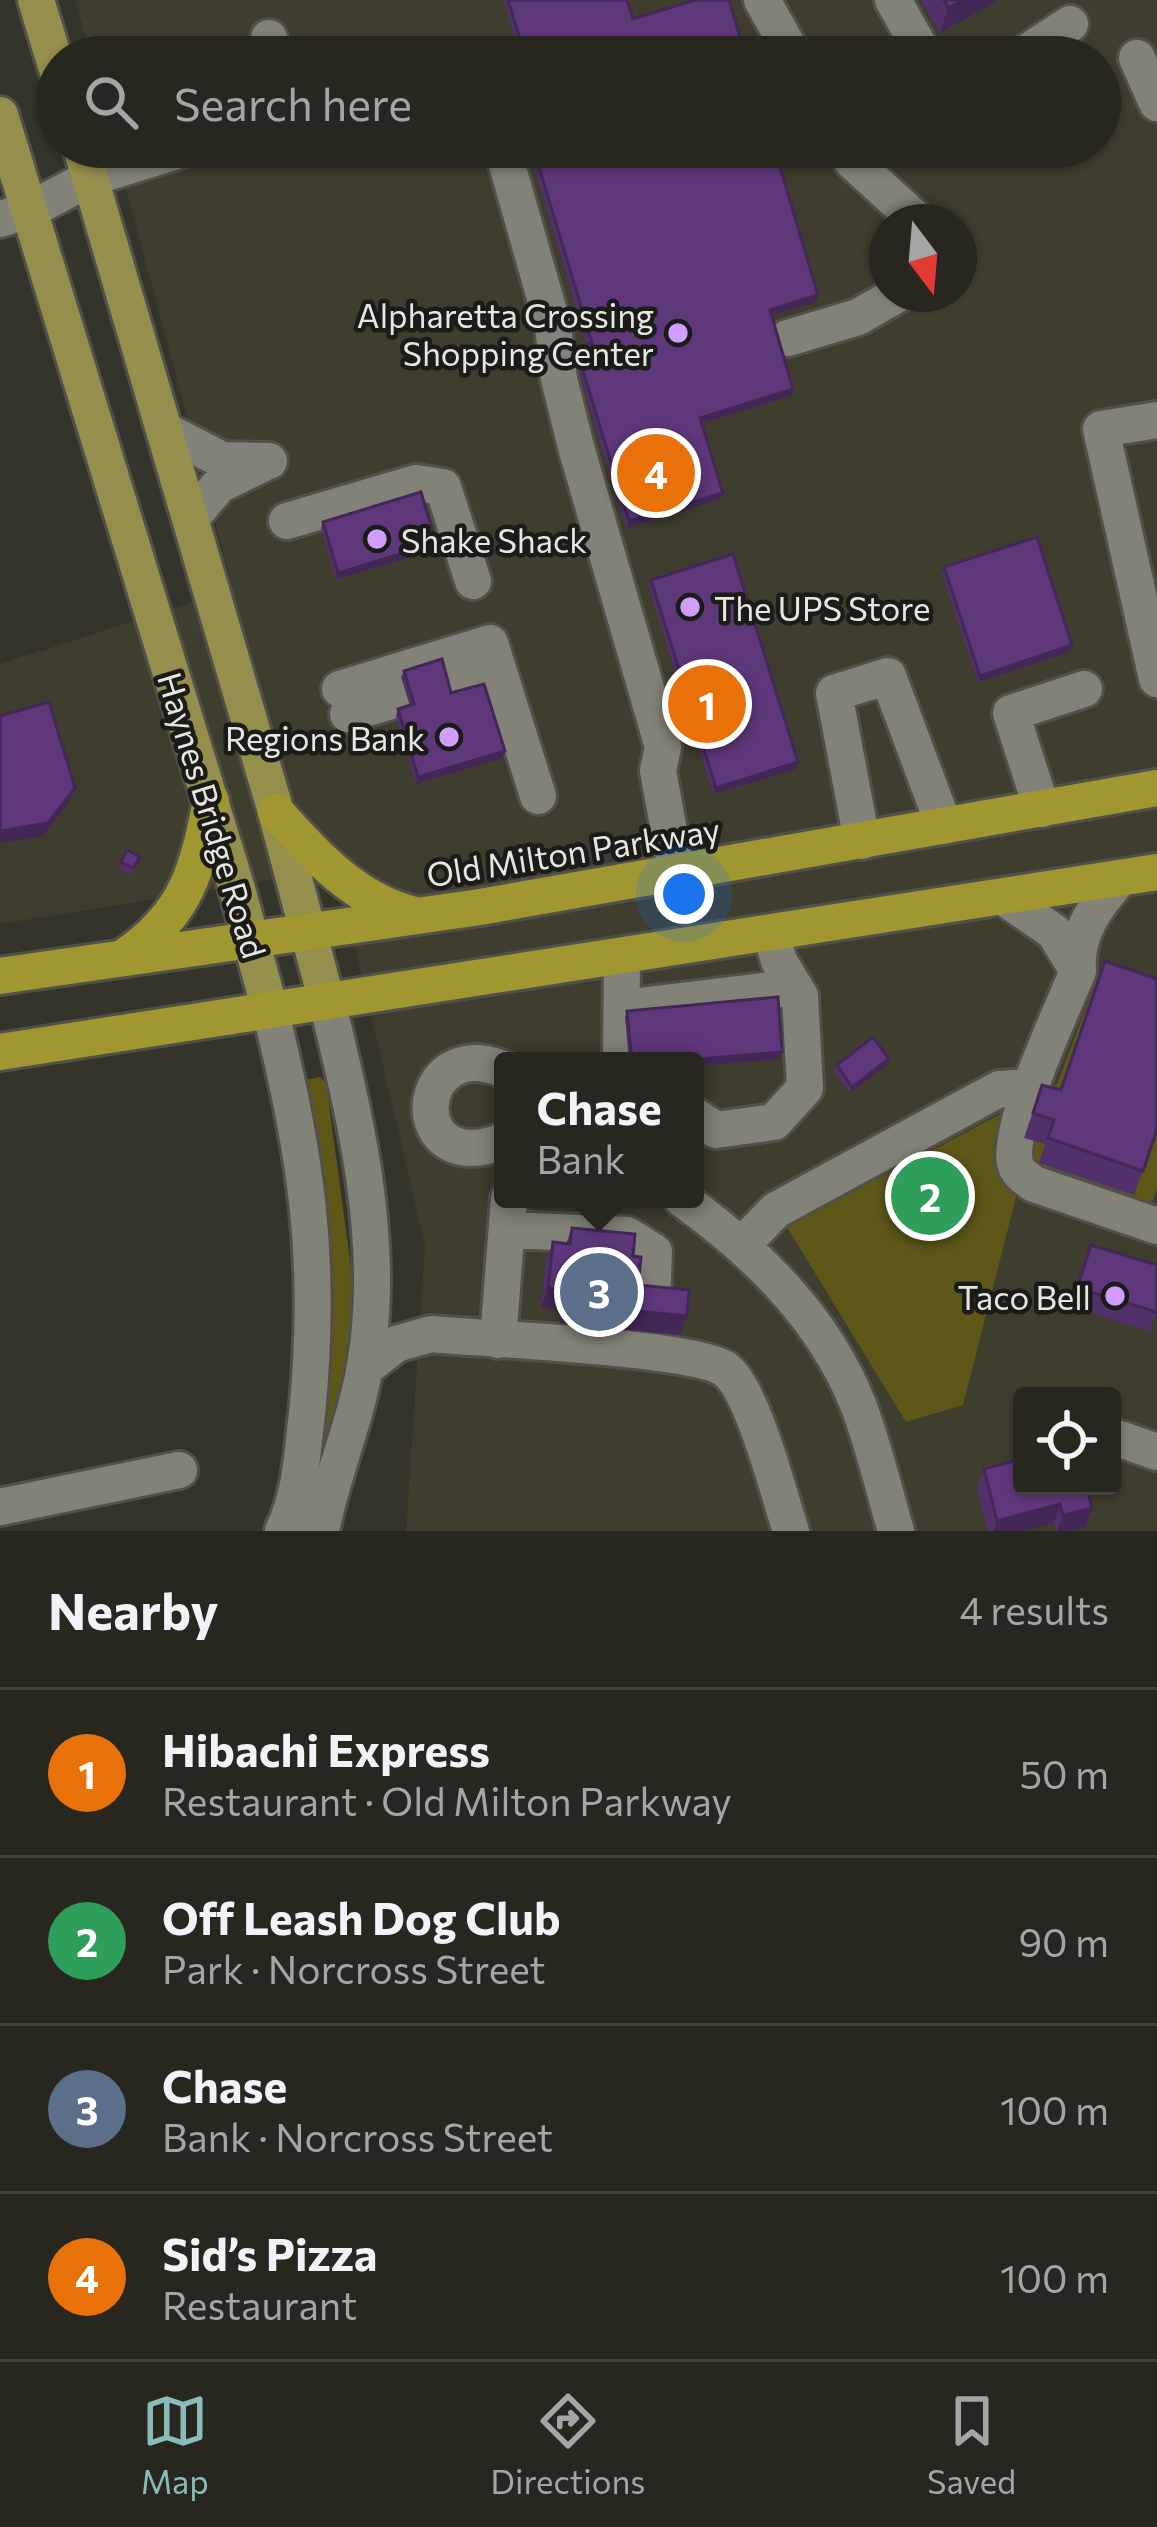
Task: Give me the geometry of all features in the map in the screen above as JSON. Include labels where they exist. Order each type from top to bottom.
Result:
[{"type":"highway","name":"Old Milton Parkway","points":[[0,976],[419,916],[1157,788]]},
{"type":"highway","points":[[124,957],[157,933],[183,900],[211,802]]},
{"type":"highway","points":[[276,812],[339,875],[387,905],[419,916]]},
{"type":"highway","points":[[0,1052],[1157,872]]},
{"type":"main road","points":[[36,0],[47,36]]},
{"type":"main road","name":"Haynes Bridge Road","points":[[0,115],[15,214],[211,802],[270,1010]]},
{"type":"main road","name":"Haynes Bridge Road","points":[[87,168],[327,1002]]},
{"type":"street","points":[[762,0],[782,36]]},
{"type":"street","points":[[893,0],[913,36]]},
{"type":"street","points":[[1053,36],[1070,25]]},
{"type":"street","points":[[1137,58],[1157,103]]},
{"type":"street","points":[[9,176],[56,168]]},
{"type":"street","points":[[15,214],[79,168]]},
{"type":"street","points":[[508,168],[553,326],[559,379],[582,468],[663,747],[658,771],[677,874]]},
{"type":"street","points":[[861,168],[900,204]]},
{"type":"street","points":[[788,338],[869,310]]},
{"type":"street","points":[[1157,420],[1101,429],[1145,576],[1157,679]]},
{"type":"street","points":[[166,431],[223,460],[269,461],[219,485],[191,518]]},
{"type":"street","points":[[287,521],[416,483],[443,487],[473,581]]},
{"type":"street","points":[[407,696],[344,701],[490,643],[538,796]]},
{"type":"street","points":[[445,685],[498,669]]},
{"type":"street","points":[[862,841],[834,693],[888,676],[944,826]]},
{"type":"street","points":[[1042,808],[1011,713],[1084,689]]},
{"type":"street","points":[[1119,879],[1084,927],[1076,956],[1078,971],[1030,1087],[1014,1158],[1021,1174],[1050,1190],[1157,1226]]},
{"type":"street","points":[[1005,898],[1054,932],[1078,971]]},
{"type":"street","points":[[704,1122],[716,1130],[774,1122],[805,1088],[800,996],[779,962],[771,933]]},
{"type":"street","points":[[621,1052],[622,956]]},
{"type":"street","points":[[623,1008],[795,988]]},
{"type":"street","name":"Haynes Bridge Road","points":[[321,1531],[364,1370],[371,1283],[358,1142],[327,1002]]},
{"type":"street","name":"Haynes Bridge Road","points":[[270,1010],[302,1145],[314,1262],[302,1452],[297,1495],[283,1531]]},
{"type":"street","points":[[494,1067],[456,1068],[432,1089],[428,1106],[438,1132],[450,1144],[466,1149],[494,1170]]},
{"type":"street","points":[[742,1245],[776,1210],[999,1089],[1030,1087]]},
{"type":"street","points":[[466,1149],[494,1143]]},
{"type":"street","points":[[694,1208],[742,1245],[791,1294],[827,1344],[859,1406],[896,1531]]},
{"type":"street","points":[[498,1340],[509,1215],[627,1235],[654,1252],[649,1330]]},
{"type":"street","points":[[371,1283],[398,1313],[430,1334]]},
{"type":"street","points":[[364,1370],[396,1344],[430,1334],[498,1340],[649,1330],[678,1356],[724,1369],[746,1397],[791,1531]]},
{"type":"street","points":[[1121,1439],[1157,1452]]},
{"type":"street","points":[[0,1507],[179,1470]]},
{"type":"shaded area","points":[[75,0],[1157,0],[1157,1531],[406,1531],[425,1245],[337,869],[0,924],[0,664],[233,589],[121,168],[1121,168],[1121,36],[85,36]]},
{"type":"shaded area","points":[[1097,979],[1157,997],[1157,1188],[1151,1205],[1025,1162],[963,1405],[906,1422],[787,1227],[1057,1084]]},
{"type":"shaded area","points":[[320,1077],[326,1083],[359,1327],[312,1531],[298,1531],[301,1089],[305,1080]]},
{"type":"building","points":[[508,0],[627,0],[633,19],[695,0],[729,0],[740,36],[519,36]]},
{"type":"building","name":"Alpharetta Crossing Shopping Center","points":[[539,168],[780,168],[818,295],[770,310],[793,389],[700,418],[723,493],[629,521],[576,348],[592,343]]},
{"type":"building","name":"Shake Shack","points":[[421,492],[436,543],[338,573],[323,522]]},
{"type":"building","points":[[1037,537],[1072,645],[980,676],[944,567]]},
{"type":"building","points":[[733,554],[798,762],[716,788],[651,580]]},
{"type":"building","name":"Regions Bank","points":[[442,659],[451,693],[484,684],[505,751],[418,777],[398,709],[414,704],[404,671]]},
{"type":"building","points":[[49,702],[75,788],[48,823],[0,831],[0,716]]},
{"type":"building","points":[[127,850],[140,857],[133,868],[121,862]]},
{"type":"building","points":[[1105,961],[1157,979],[1157,1129],[1143,1171],[1048,1138],[1054,1120],[1033,1113],[1042,1085],[1061,1090]]},
{"type":"building","points":[[778,997],[782,1052],[704,1059],[704,1052],[631,1052],[627,1011]]},
{"type":"building","points":[[873,1037],[889,1059],[852,1087],[837,1065]]},
{"type":"building","points":[[572,1228],[635,1234],[633,1256],[641,1257],[638,1285],[689,1290],[687,1316],[567,1304],[568,1290],[548,1288],[553,1242],[570,1244]]},
{"type":"building","points":[[1091,1245],[1157,1265],[1157,1312],[1077,1288]]},
{"type":"building","points":[[1013,1461],[1013,1495],[1089,1495],[1092,1508],[1063,1515],[1060,1504],[997,1521],[984,1469]]},
{"type":"place","name":"Alpharetta Crossing Shopping Center","points":[[678,333]]},
{"type":"place","name":"Sid’s Pizza","points":[[656,473]]},
{"type":"place","name":"Shake Shack","points":[[377,539]]},
{"type":"place","name":"The UPS Store","points":[[690,607]]},
{"type":"place","name":"Hibachi Express","points":[[707,704]]},
{"type":"place","name":"Regions Bank","points":[[449,737]]},
{"type":"place","name":"Off Leash Dog Club","points":[[930,1196]]},
{"type":"place","name":"Chase","points":[[599,1292]]},
{"type":"place","name":"Taco Bell","points":[[1115,1296]]}]
